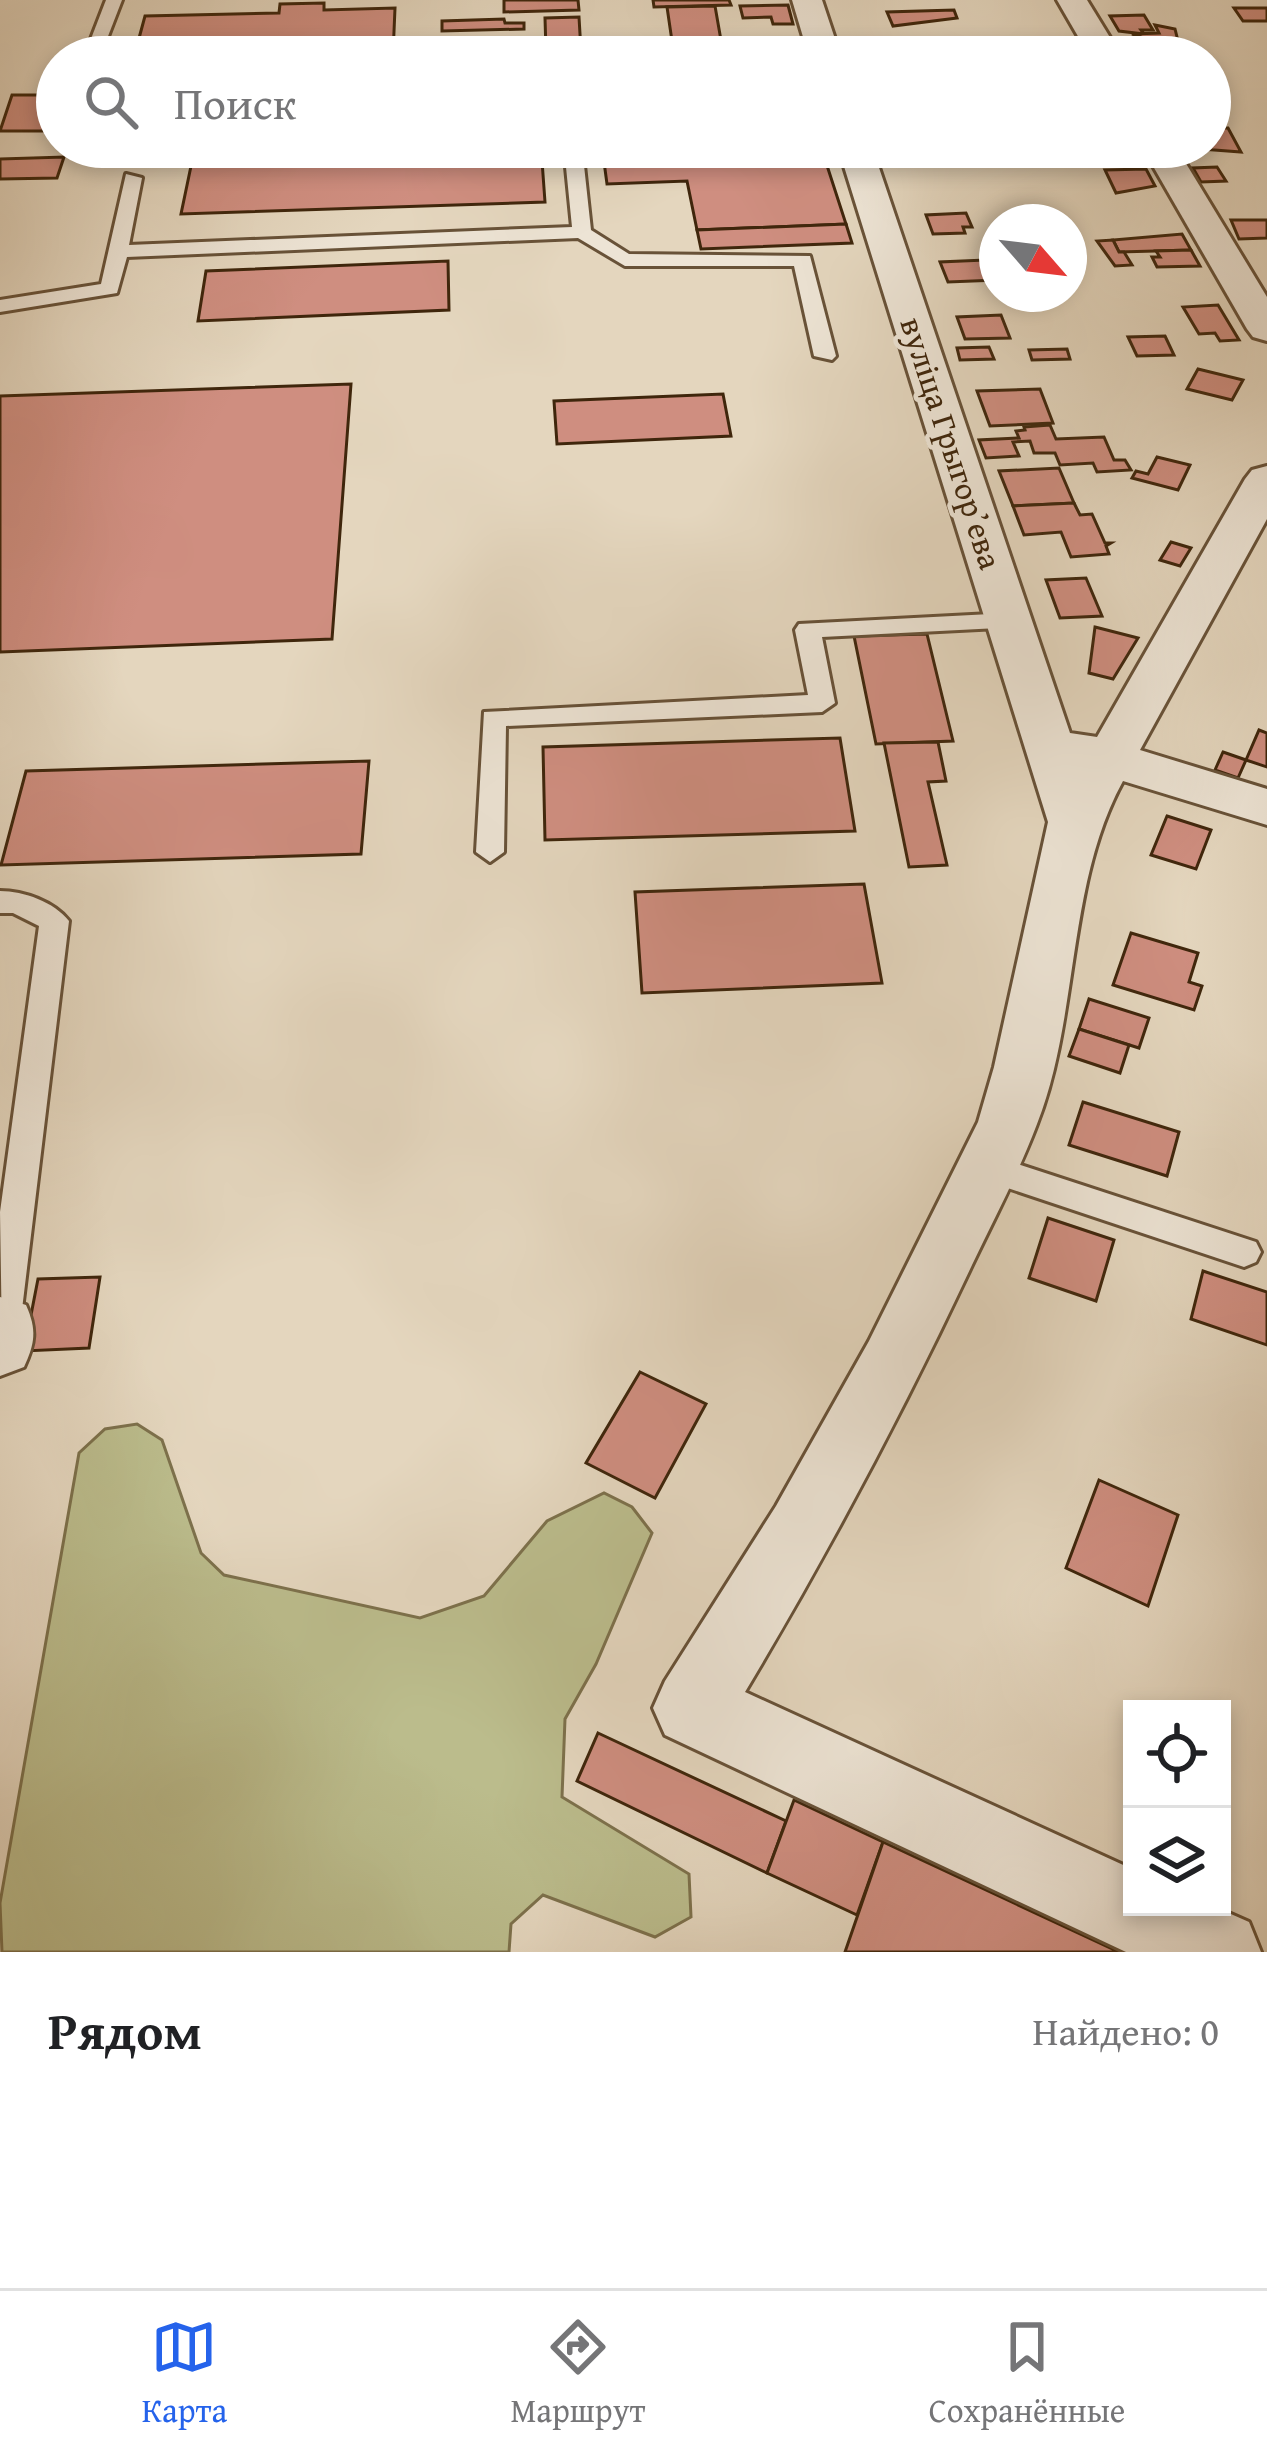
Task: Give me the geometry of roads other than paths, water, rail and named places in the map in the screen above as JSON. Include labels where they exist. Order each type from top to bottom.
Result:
[{"type":"street","points":[[807,0],[818,36]]},
{"type":"street","points":[[1072,0],[1093,36]]},
{"type":"street","name":"вуліца Грыгорʼева","points":[[862,168],[1074,822]]},
{"type":"street","points":[[1171,168],[1267,329]]},
{"type":"street","points":[[1219,1952],[692,1708],[802,1530],[893,1361],[987,1168],[1024,1067],[1074,822],[1267,479]]},
{"type":"street","points":[[1048,739],[1267,807]]},
{"type":"lane","points":[[100,36],[114,0]]},
{"type":"lane","points":[[575,168],[582,232]]},
{"type":"lane","points":[[0,306],[110,289],[134,178]]},
{"type":"lane","points":[[118,251],[582,232],[625,260],[803,260],[825,356]]},
{"type":"lane","points":[[490,852],[493,718],[822,703],[808,630],[1010,622]]},
{"type":"lane","points":[[0,902],[17,902],[54,921],[1,1336]]},
{"type":"lane","points":[[987,1168],[1244,1252]]}]
